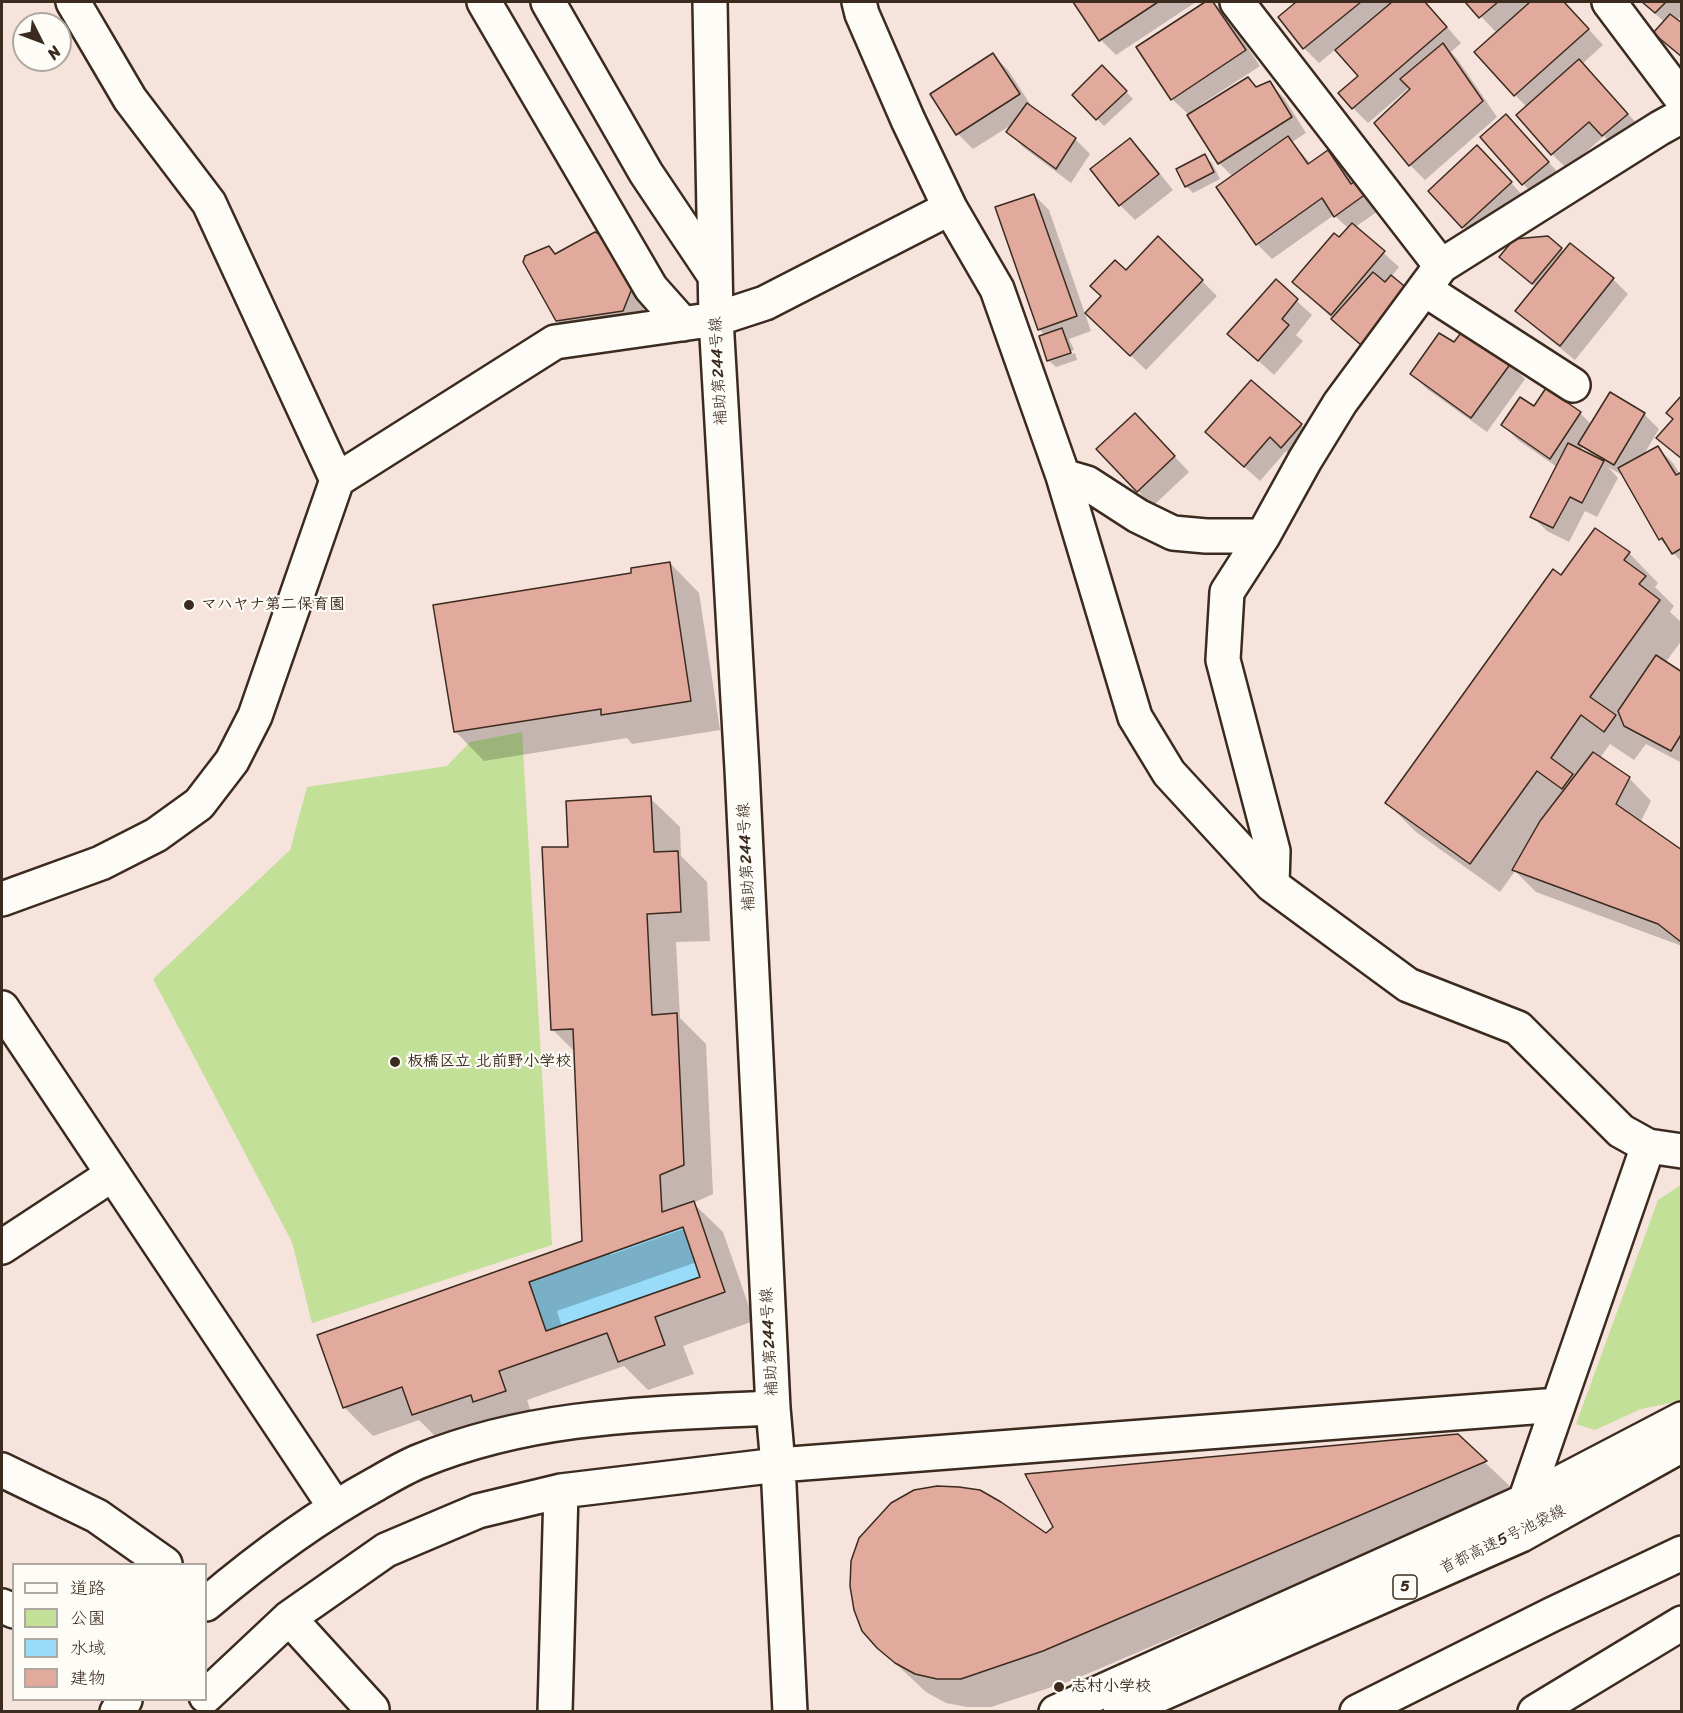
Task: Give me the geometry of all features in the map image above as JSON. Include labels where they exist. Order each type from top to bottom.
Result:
[{"type":"main road","points":[[73,2],[130,99],[209,203],[337,480]]},
{"type":"main road","points":[[484,2],[651,288],[683,324]]},
{"type":"main road","points":[[548,2],[646,173],[715,276]]},
{"type":"main road","name":"補助第244号線","points":[[710,2],[716,319],[742,769],[790,1712]]},
{"type":"main road","points":[[859,2],[862,14],[908,120],[950,208],[997,288],[1063,476],[1135,717],[1169,773],[1272,885],[1408,984],[1518,1028],[1621,1131],[1648,1146],[1682,1150]]},
{"type":"main road","points":[[1237,2],[1433,277],[1573,385]]},
{"type":"main road","points":[[1609,2],[1682,99]]},
{"type":"main road","points":[[1272,885],[1273,851],[1223,660],[1227,592],[1263,536],[1340,403],[1433,277],[1660,128],[1682,116]]},
{"type":"main road","points":[[2,899],[101,863],[156,835],[199,804],[232,760],[255,716],[337,480],[555,342],[716,319],[765,303],[950,208]]},
{"type":"main road","points":[[1063,476],[1087,483],[1138,516],[1173,533],[1206,537],[1263,536]]},
{"type":"main road","points":[[2,1008],[335,1506]]},
{"type":"main road","points":[[1525,1500],[1648,1146]]},
{"type":"main road","points":[[2,1246],[113,1174]]},
{"type":"main road","points":[[207,1695],[289,1618],[386,1550],[478,1511],[561,1491],[778,1465],[1558,1405]]},
{"type":"main road","points":[[208,1598],[335,1506],[418,1461],[478,1441],[535,1427],[608,1416],[773,1408]]},
{"type":"main road","points":[[1056,1712],[1525,1500],[1682,1419]]},
{"type":"main road","name":"首都高速5号池袋線","points":[[1120,1712],[1521,1535],[1682,1445]]},
{"type":"main road","points":[[1618,1481],[1682,1456]]},
{"type":"main road","points":[[2,1470],[97,1516],[164,1563]]},
{"type":"main road","points":[[555,1712],[561,1491]]},
{"type":"main road","points":[[1357,1712],[1553,1614],[1682,1553]]},
{"type":"main road","points":[[289,1618],[372,1709],[372,1712]]},
{"type":"main road","points":[[1535,1712],[1682,1623]]},
{"type":"green space","points":[[522,732],[552,1245],[312,1323],[292,1242],[153,979],[290,850],[307,787],[447,766],[470,742]]},
{"type":"green space","points":[[1681,1185],[1681,1401],[1641,1409],[1595,1430],[1576,1424],[1658,1200]]},
{"type":"water","points":[[683,1227],[700,1277],[546,1331],[529,1282]]},
{"type":"building","points":[[1073,2],[1158,2],[1099,41]]},
{"type":"building","points":[[1205,2],[1213,2],[1246,50],[1171,100],[1136,47]]},
{"type":"building","points":[[1296,2],[1361,2],[1303,49],[1278,17]]},
{"type":"building","points":[[1392,2],[1425,2],[1447,27],[1352,109],[1338,93],[1358,76],[1335,50]]},
{"type":"building","points":[[1465,2],[1498,2],[1479,18]]},
{"type":"building","points":[[1530,2],[1564,2],[1589,29],[1514,96],[1474,52]]},
{"type":"building","points":[[1642,2],[1666,2],[1655,13]]},
{"type":"building","points":[[1670,14],[1682,23],[1682,57],[1653,33]]},
{"type":"building","points":[[1443,43],[1483,101],[1409,166],[1374,123],[1410,89],[1400,79]]},
{"type":"building","points":[[993,53],[1020,94],[956,135],[930,94]]},
{"type":"building","points":[[1579,59],[1628,114],[1602,136],[1589,122],[1551,155],[1516,115]]},
{"type":"building","points":[[1102,65],[1127,91],[1096,120],[1072,95]]},
{"type":"building","points":[[1248,77],[1256,87],[1270,81],[1292,117],[1218,164],[1187,115]]},
{"type":"building","points":[[1027,103],[1076,138],[1056,169],[1006,132]]},
{"type":"building","points":[[1506,114],[1549,162],[1522,185],[1480,137]]},
{"type":"building","points":[[1288,136],[1308,164],[1328,150],[1351,184],[1360,178],[1370,191],[1334,217],[1322,198],[1256,245],[1216,187]]},
{"type":"building","points":[[1130,138],[1159,174],[1119,206],[1090,169]]},
{"type":"building","points":[[1477,145],[1512,182],[1462,228],[1428,191]]},
{"type":"building","points":[[1205,154],[1214,172],[1185,187],[1176,169]]},
{"type":"building","points":[[1034,194],[1077,316],[1038,330],[995,207]]},
{"type":"building","points":[[1352,223],[1385,251],[1331,315],[1292,282],[1334,233],[1339,237]]},
{"type":"building","points":[[595,232],[607,238],[633,286],[623,311],[556,321],[523,262],[525,256],[549,246],[555,254]]},
{"type":"building","points":[[1158,236],[1203,280],[1130,356],[1085,313],[1101,296],[1090,286],[1115,260],[1126,270]]},
{"type":"building","points":[[1548,236],[1562,248],[1532,284],[1499,257],[1514,239]]},
{"type":"building","points":[[1570,243],[1614,278],[1560,346],[1515,311]]},
{"type":"building","points":[[1373,272],[1385,282],[1391,275],[1409,290],[1361,345],[1331,319]]},
{"type":"building","points":[[1276,279],[1298,299],[1282,319],[1289,325],[1258,361],[1227,334]]},
{"type":"building","points":[[1062,328],[1071,353],[1047,361],[1039,336]]},
{"type":"building","points":[[1464,329],[1511,363],[1471,418],[1410,374],[1439,333],[1454,342]]},
{"type":"building","points":[[1251,380],[1302,424],[1281,448],[1270,437],[1244,467],[1205,432]]},
{"type":"building","points":[[1546,388],[1581,412],[1550,459],[1501,425],[1520,397],[1534,406]]},
{"type":"building","points":[[1610,392],[1645,413],[1614,465],[1578,444]]},
{"type":"building","points":[[1682,395],[1682,459],[1656,438],[1673,419],[1666,413]]},
{"type":"building","points":[[1135,413],[1175,456],[1137,492],[1096,449]]},
{"type":"building","points":[[1568,443],[1604,461],[1582,503],[1570,497],[1553,528],[1530,517]]},
{"type":"building","points":[[1658,446],[1676,475],[1682,472],[1682,548],[1672,554],[1662,538],[1659,540],[1618,468]]},
{"type":"building","points":[[1595,528],[1630,552],[1624,560],[1646,576],[1639,584],[1660,600],[1590,697],[1616,715],[1604,732],[1581,715],[1551,758],[1573,774],[1562,789],[1537,771],[1470,864],[1385,803],[1553,569],[1561,575]]},
{"type":"building","points":[[670,562],[691,701],[601,715],[601,709],[454,732],[433,605],[631,573],[631,568]]},
{"type":"building","points":[[1656,655],[1682,672],[1682,733],[1671,751],[1624,726],[1618,711]]},
{"type":"building","points":[[1593,752],[1630,777],[1616,804],[1682,850],[1681,942],[1658,924],[1512,870],[1540,821]]},
{"type":"building","points":[[651,796],[654,852],[678,851],[681,912],[647,914],[652,1015],[677,1013],[684,1165],[660,1175],[662,1212],[694,1201],[725,1292],[655,1317],[665,1345],[618,1362],[607,1333],[499,1371],[506,1391],[473,1402],[471,1395],[412,1415],[402,1387],[343,1408],[317,1335],[582,1241],[573,1029],[551,1030],[542,847],[568,847],[566,801]],"holes":[[[683,1227],[700,1277],[546,1331],[529,1282]]]},
{"type":"building","points":[[1458,1434],[1487,1461],[1043,1651],[961,1679],[937,1679],[915,1674],[895,1663],[862,1631],[854,1610],[850,1586],[851,1561],[859,1538],[891,1503],[914,1490],[937,1486],[980,1490],[1046,1533],[1053,1527],[1025,1474]]},
{"type":"place","name":"マハヤナ第二保育園","points":[[189,605]]},
{"type":"place","name":"板橋区立 北前野小学校","points":[[395,1062]]},
{"type":"place","name":"志村小学校","points":[[1059,1687]]}]
